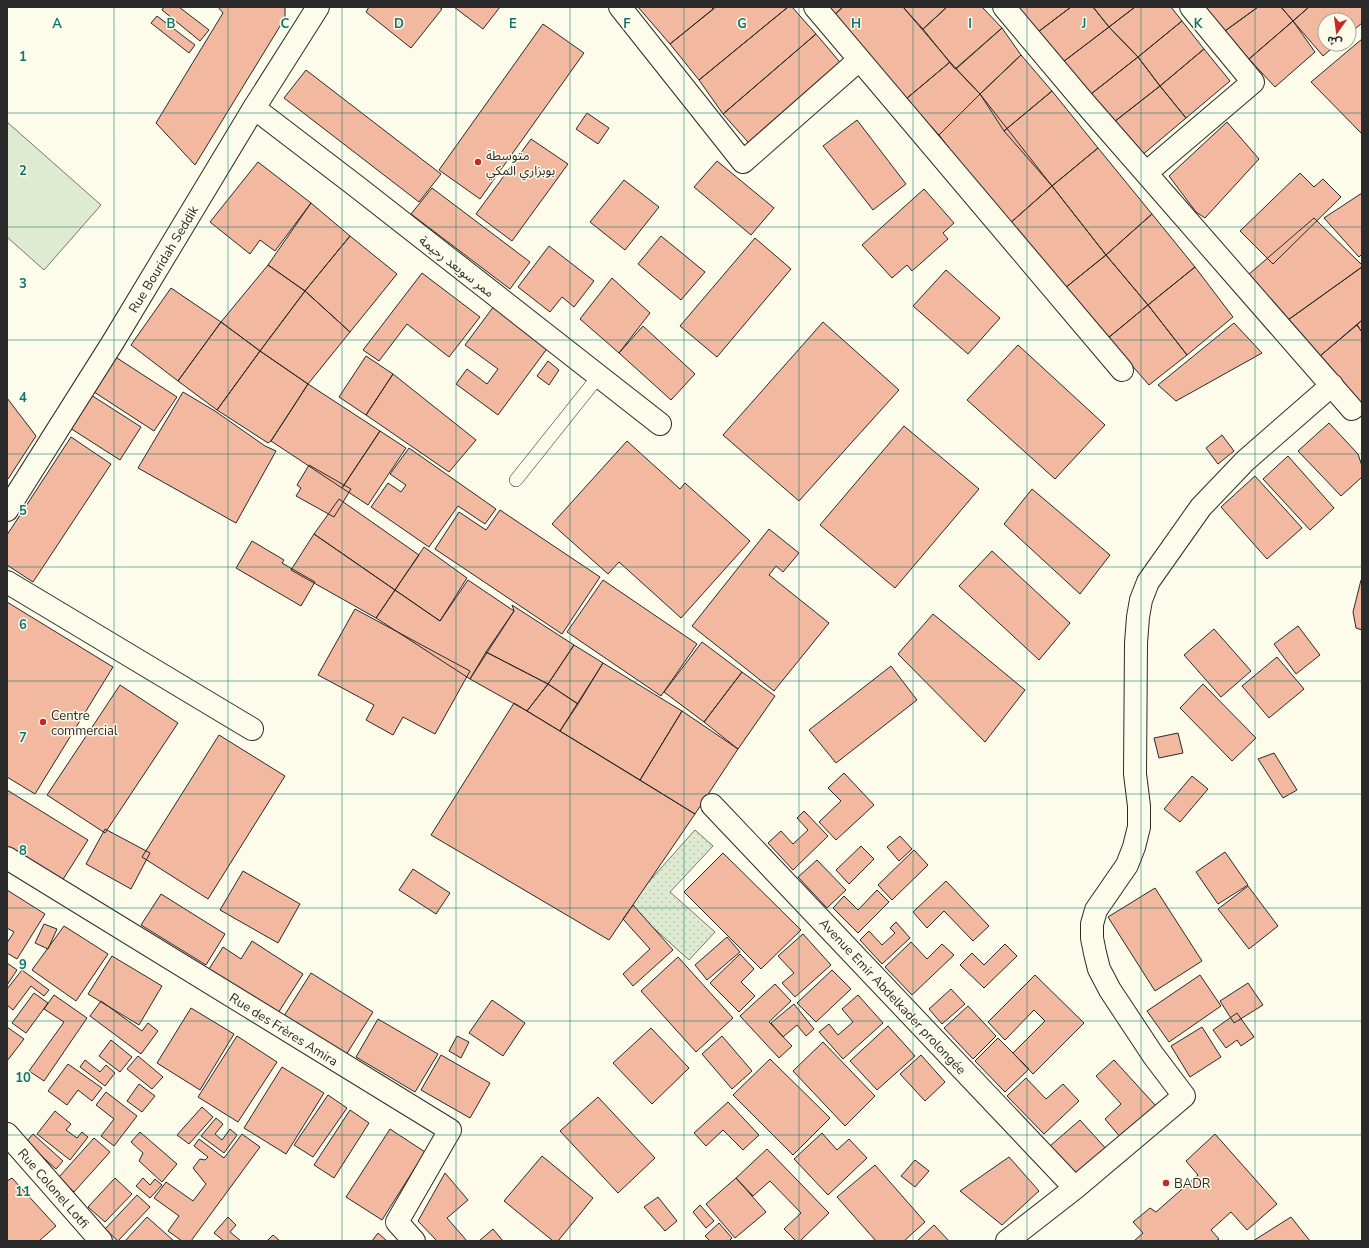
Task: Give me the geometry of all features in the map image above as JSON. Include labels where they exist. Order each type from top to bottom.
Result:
[{"type":"street","name":"Rue Bouridah Seddik","points":[[7,510],[113,342],[254,108],[318,7]]},
{"type":"street","points":[[620,7],[743,162],[860,60]]},
{"type":"street","points":[[814,7],[1122,370]]},
{"type":"street","points":[[1004,7],[1083,101],[1352,409]]},
{"type":"street","points":[[1146,173],[1253,82],[1191,7]]},
{"type":"street","name":"ممر سويعد رحيمة","points":[[254,108],[660,424]]},
{"type":"street","points":[[1007,1241],[1075,1188],[1184,1096],[1153,1055],[1110,990],[1099,969],[1092,938],[1092,924],[1096,910],[1127,865],[1134,847],[1139,827],[1139,806],[1135,774],[1135,758],[1136,643],[1140,605],[1148,582],[1201,507],[1245,461],[1332,385]]},
{"type":"street","points":[[7,582],[252,729]]},
{"type":"street","name":"Avenue Emir Abdelkader prolongée","points":[[712,805],[1075,1188]]},
{"type":"street","name":"Rue des Frères Amira","points":[[7,858],[450,1130],[397,1222],[414,1241]]},
{"type":"street","name":"Rue Colonel Lotfi","points":[[7,1134],[101,1241]]},
{"type":"lane","points":[[516,480],[598,376]]},
{"type":"green space","points":[[7,122],[101,205],[44,270],[7,237]]},
{"type":"green space","points":[[695,830],[713,846],[670,892],[715,932],[689,960],[628,905]]},
{"type":"building","points":[[164,7],[179,7],[209,30],[200,41],[162,10]]},
{"type":"building","points":[[218,7],[285,7],[285,18],[195,165],[156,123],[223,13]]},
{"type":"building","points":[[369,7],[439,7],[442,9],[411,48],[366,12]]},
{"type":"building","points":[[454,7],[500,7],[483,29]]},
{"type":"building","points":[[638,7],[711,7],[713,9],[670,44]]},
{"type":"building","points":[[716,7],[788,7],[699,80],[670,44]]},
{"type":"building","points":[[788,7],[792,7],[816,34],[723,114],[699,80]]},
{"type":"building","points":[[826,7],[843,7],[834,15]]},
{"type":"building","points":[[843,7],[903,7],[950,62],[906,99],[834,15]]},
{"type":"building","points":[[903,7],[947,7],[923,29]]},
{"type":"building","points":[[947,7],[982,7],[1002,28],[955,69],[923,29]]},
{"type":"building","points":[[1017,7],[1071,7],[1038,32]]},
{"type":"building","points":[[1071,7],[1093,7],[1109,27],[1063,62],[1038,32]]},
{"type":"building","points":[[1093,7],[1135,7],[1109,27]]},
{"type":"building","points":[[1135,7],[1171,7],[1182,21],[1138,57],[1109,27]]},
{"type":"building","points":[[1204,7],[1258,7],[1225,31]]},
{"type":"building","points":[[1258,7],[1281,7],[1293,21],[1249,59],[1225,31]]},
{"type":"building","points":[[1281,7],[1309,7],[1293,21]]},
{"type":"building","points":[[1309,7],[1361,7],[1362,9],[1362,23],[1357,27],[1357,12],[1317,12],[1317,49],[1293,21]]},
{"type":"building","points":[[157,16],[195,45],[189,53],[151,23]]},
{"type":"building","points":[[1182,21],[1204,49],[1160,86],[1138,57]]},
{"type":"building","points":[[1293,21],[1315,52],[1275,87],[1249,59]]},
{"type":"building","points":[[543,24],[584,53],[480,199],[439,170]]},
{"type":"building","points":[[1109,27],[1138,57],[1091,94],[1063,62]]},
{"type":"building","points":[[1002,28],[1021,55],[980,94],[956,69]]},
{"type":"building","points":[[816,34],[844,67],[755,150],[723,114]]},
{"type":"building","points":[[1362,39],[1362,134],[1311,82],[1347,52],[1357,52],[1357,43]]},
{"type":"building","points":[[1204,49],[1230,81],[1186,118],[1160,86]]},
{"type":"building","points":[[1320,52],[1328,52],[1323,56]]},
{"type":"building","points":[[1021,55],[1052,91],[1004,131],[980,94]]},
{"type":"building","points":[[1138,57],[1160,86],[1114,122],[1091,94]]},
{"type":"building","points":[[950,62],[980,94],[939,135],[906,99]]},
{"type":"building","points":[[306,70],[441,174],[419,202],[284,98]]},
{"type":"building","points":[[1160,86],[1186,118],[1141,156],[1114,122]]},
{"type":"building","points":[[1052,91],[1098,148],[1052,186],[1004,131]]},
{"type":"building","points":[[980,94],[1052,186],[1008,225],[939,135]]},
{"type":"building","points":[[587,113],[609,128],[598,144],[576,129]]},
{"type":"building","points":[[857,120],[906,184],[873,210],[823,146]]},
{"type":"building","points":[[1227,122],[1259,159],[1205,218],[1196,212],[1169,176]]},
{"type":"building","points":[[531,139],[568,164],[512,241],[476,214]]},
{"type":"building","points":[[1098,148],[1152,214],[1106,255],[1052,186]]},
{"type":"building","points":[[717,161],[774,208],[751,235],[694,187]]},
{"type":"building","points":[[258,162],[311,203],[275,251],[260,240],[250,254],[210,222]]},
{"type":"building","points":[[1300,173],[1314,187],[1323,179],[1341,197],[1273,264],[1240,231]]},
{"type":"building","points":[[624,180],[659,207],[625,250],[590,222]]},
{"type":"building","points":[[1052,186],[1106,255],[1065,288],[1008,225]]},
{"type":"building","points":[[432,188],[530,262],[510,289],[411,214]]},
{"type":"building","points":[[924,189],[954,223],[943,233],[948,239],[912,271],[907,265],[892,278],[862,245]]},
{"type":"building","points":[[1362,193],[1362,254],[1359,257],[1324,218]]},
{"type":"building","points":[[311,203],[350,236],[305,291],[268,265]]},
{"type":"building","points":[[1152,214],[1195,267],[1148,305],[1106,255]]},
{"type":"building","points":[[1314,218],[1362,265],[1362,267],[1288,320],[1241,281]]},
{"type":"building","points":[[350,236],[397,274],[350,332],[305,291]]},
{"type":"building","points":[[661,236],[705,272],[681,300],[638,264]]},
{"type":"building","points":[[755,238],[791,269],[717,357],[680,326]]},
{"type":"building","points":[[549,246],[594,281],[574,307],[562,297],[550,312],[518,287]]},
{"type":"building","points":[[1106,255],[1148,305],[1108,338],[1065,288]]},
{"type":"building","points":[[268,265],[305,291],[260,351],[221,322]]},
{"type":"building","points":[[1195,267],[1233,317],[1187,355],[1148,305]]},
{"type":"building","points":[[1362,267],[1362,320],[1320,356],[1288,320]]},
{"type":"building","points":[[946,270],[1000,318],[968,354],[913,306]]},
{"type":"building","points":[[422,273],[480,317],[449,357],[407,324],[379,361],[363,350]]},
{"type":"building","points":[[612,278],[650,313],[619,353],[580,319]]},
{"type":"building","points":[[171,288],[221,322],[178,381],[131,345]]},
{"type":"building","points":[[305,291],[350,332],[308,384],[260,351]]},
{"type":"building","points":[[1148,305],[1187,355],[1149,385],[1108,338]]},
{"type":"building","points":[[494,306],[549,346],[498,415],[456,384],[467,369],[487,384],[498,369],[465,345]]},
{"type":"building","points":[[1362,320],[1362,332],[1357,325]]},
{"type":"building","points":[[221,322],[260,351],[217,410],[178,381]]},
{"type":"building","points":[[823,322],[899,390],[799,501],[723,435]]},
{"type":"building","points":[[1234,323],[1262,353],[1176,401],[1158,385]]},
{"type":"building","points":[[1357,325],[1362,332],[1362,404],[1320,356]]},
{"type":"building","points":[[643,326],[695,374],[671,400],[619,353]]},
{"type":"building","points":[[1018,345],[1105,425],[1055,479],[967,400]]},
{"type":"building","points":[[260,351],[308,384],[271,441],[268,443],[217,410]]},
{"type":"building","points":[[114,356],[177,397],[154,431],[91,390]]},
{"type":"building","points":[[366,356],[393,374],[366,415],[339,397]]},
{"type":"building","points":[[548,361],[559,370],[549,385],[537,376]]},
{"type":"building","points":[[393,374],[476,440],[449,472],[366,415]]},
{"type":"building","points":[[308,384],[380,431],[342,488],[271,441]]},
{"type":"building","points":[[183,392],[215,411],[265,446],[276,451],[236,523],[138,468]]},
{"type":"building","points":[[91,395],[141,427],[120,460],[70,428]]},
{"type":"building","points":[[7,398],[36,436],[8,479],[7,478]]},
{"type":"building","points":[[1329,423],[1358,454],[1362,466],[1362,477],[1341,496],[1298,451]]},
{"type":"building","points":[[904,426],[979,489],[895,588],[820,525]]},
{"type":"building","points":[[380,431],[406,448],[368,505],[342,488]]},
{"type":"building","points":[[1222,435],[1234,451],[1218,464],[1206,448]]},
{"type":"building","points":[[71,437],[111,464],[33,582],[7,565],[7,535]]},
{"type":"building","points":[[627,441],[680,489],[685,483],[750,541],[681,618],[619,562],[608,574],[552,524]]},
{"type":"building","points":[[409,448],[496,509],[485,524],[458,506],[429,547],[371,507],[388,483],[401,492],[406,485],[390,474]]},
{"type":"building","points":[[1288,456],[1334,508],[1310,530],[1263,479]]},
{"type":"building","points":[[309,465],[351,489],[334,517],[296,496],[301,488],[297,485]]},
{"type":"building","points":[[1255,476],[1302,528],[1267,559],[1221,507]]},
{"type":"building","points":[[1032,489],[1110,555],[1080,594],[1004,524]]},
{"type":"building","points":[[339,499],[419,555],[395,590],[314,534]]},
{"type":"building","points":[[500,510],[600,577],[562,634],[435,549],[459,512],[486,530]]},
{"type":"building","points":[[769,529],[799,553],[783,572],[776,566],[769,575],[829,623],[774,691],[692,626]]},
{"type":"building","points":[[314,534],[395,590],[376,618],[291,570]]},
{"type":"building","points":[[252,541],[284,560],[282,563],[315,582],[301,606],[236,568]]},
{"type":"building","points":[[424,547],[467,578],[440,621],[395,590]]},
{"type":"building","points":[[992,551],[1070,623],[1039,660],[959,586]]},
{"type":"building","points":[[468,580],[514,611],[470,679],[376,618],[395,590],[440,621]]},
{"type":"building","points":[[603,580],[697,644],[661,696],[567,632]]},
{"type":"building","points":[[1361,580],[1362,630],[1356,628],[1353,612]]},
{"type":"building","name":"Centre commercial","points":[[7,602],[113,667],[35,794],[7,777]]},
{"type":"building","points":[[512,605],[574,645],[548,684],[486,652],[514,611]]},
{"type":"building","points":[[355,609],[470,671],[435,734],[403,717],[393,735],[366,720],[374,705],[318,675]]},
{"type":"building","points":[[933,614],[1025,690],[985,742],[898,654]]},
{"type":"building","points":[[1298,626],[1320,655],[1296,674],[1274,644]]},
{"type":"building","points":[[1214,629],[1251,671],[1221,697],[1184,655]]},
{"type":"building","points":[[702,642],[742,672],[704,722],[664,692]]},
{"type":"building","points":[[574,645],[603,663],[578,704],[548,684]]},
{"type":"building","points":[[486,652],[548,684],[527,711],[470,679]]},
{"type":"building","points":[[1277,657],[1304,689],[1269,718],[1242,686]]},
{"type":"building","points":[[603,663],[682,711],[640,780],[560,731]]},
{"type":"building","points":[[891,666],[917,700],[836,763],[809,730]]},
{"type":"building","points":[[742,672],[775,696],[738,749],[704,722]]},
{"type":"building","points":[[548,684],[578,704],[560,731],[527,711]]},
{"type":"building","points":[[1203,684],[1256,738],[1232,761],[1180,708]]},
{"type":"building","points":[[120,685],[178,723],[105,833],[47,795]]},
{"type":"building","points":[[514,703],[695,814],[609,940],[431,835]]},
{"type":"building","points":[[682,711],[738,749],[695,814],[640,780]]},
{"type":"building","points":[[1178,733],[1183,753],[1159,758],[1154,738]]},
{"type":"building","points":[[219,735],[285,776],[208,899],[142,857]]},
{"type":"building","points":[[1274,753],[1297,790],[1283,798],[1258,759]]},
{"type":"building","points":[[844,773],[874,805],[836,840],[819,822],[841,801],[828,788]]},
{"type":"building","points":[[1192,776],[1208,789],[1180,822],[1164,809]]},
{"type":"building","points":[[7,790],[88,840],[62,881],[7,847]]},
{"type":"building","points":[[804,811],[828,836],[793,870],[768,843],[781,831],[793,844],[808,830],[797,818]]},
{"type":"building","points":[[105,829],[150,853],[131,889],[86,864]]},
{"type":"building","points":[[900,836],[912,849],[899,861],[887,847]]},
{"type":"building","points":[[861,846],[874,859],[849,884],[836,870]]},
{"type":"building","points":[[914,850],[928,865],[892,900],[878,885]]},
{"type":"building","points":[[1225,852],[1248,885],[1218,904],[1196,872]]},
{"type":"building","points":[[723,853],[801,930],[761,969],[684,892]]},
{"type":"building","points":[[817,860],[846,890],[827,908],[798,877]]},
{"type":"building","points":[[413,869],[450,893],[436,914],[399,890]]},
{"type":"building","points":[[243,871],[300,904],[278,943],[220,910]]},
{"type":"building","points":[[946,881],[989,926],[973,941],[944,911],[927,928],[913,912]]},
{"type":"building","points":[[1248,886],[1278,926],[1249,949],[1218,909]]},
{"type":"building","points":[[1155,888],[1202,961],[1155,991],[1108,917]]},
{"type":"building","points":[[7,890],[45,914],[17,959],[7,953],[7,943],[14,932],[7,928]]},
{"type":"building","points":[[877,890],[889,902],[858,933],[833,908],[844,896],[858,910]]},
{"type":"building","points":[[161,894],[225,934],[206,965],[141,925]]},
{"type":"building","points":[[633,905],[673,950],[633,986],[623,974],[650,949],[623,919]]},
{"type":"building","points":[[896,922],[910,938],[882,964],[860,940],[869,931],[882,945],[895,933],[890,928]]},
{"type":"building","points":[[44,924],[57,929],[48,949],[35,943]]},
{"type":"building","points":[[64,926],[108,954],[76,1001],[32,970]]},
{"type":"building","points":[[803,934],[831,965],[795,997],[782,983],[794,973],[778,956]]},
{"type":"building","points":[[727,937],[740,952],[707,980],[695,965]]},
{"type":"building","points":[[252,941],[303,974],[278,1013],[209,969],[223,947],[241,959]]},
{"type":"building","points":[[911,942],[927,959],[942,944],[954,955],[912,995],[885,967]]},
{"type":"building","points":[[1005,944],[1017,956],[984,988],[960,965],[972,953],[984,965]]},
{"type":"building","points":[[740,954],[754,969],[741,982],[755,996],[739,1012],[710,983]]},
{"type":"building","points":[[112,956],[162,986],[139,1025],[88,994]]},
{"type":"building","points":[[678,957],[733,1018],[696,1052],[641,991]]},
{"type":"building","points":[[7,963],[17,970],[7,985]]},
{"type":"building","points":[[22,970],[49,990],[44,996],[31,986],[13,1010],[7,1005],[7,989]]},
{"type":"building","points":[[832,970],[851,989],[816,1022],[797,1003]]},
{"type":"building","points":[[311,973],[373,1012],[346,1055],[284,1016]]},
{"type":"building","points":[[1035,975],[1084,1023],[1033,1074],[1013,1053],[1045,1021],[1034,1010],[1005,1040],[988,1022]]},
{"type":"building","points":[[1200,975],[1221,1006],[1169,1042],[1147,1011]]},
{"type":"building","points":[[1248,983],[1263,1005],[1234,1023],[1220,1001]]},
{"type":"building","points":[[775,984],[791,1001],[769,1022],[792,1046],[779,1058],[740,1016]]},
{"type":"building","points":[[951,989],[965,1004],[942,1024],[929,1009]]},
{"type":"building","points":[[34,993],[48,1003],[26,1033],[12,1023]]},
{"type":"building","points":[[54,995],[87,1018],[44,1081],[29,1071],[64,1022],[44,1009]]},
{"type":"building","points":[[858,995],[883,1023],[843,1059],[819,1032],[829,1024],[838,1035],[853,1022],[842,1009]]},
{"type":"building","points":[[492,1000],[525,1023],[503,1056],[469,1033]]},
{"type":"building","points":[[101,1001],[142,1031],[148,1023],[158,1031],[141,1054],[90,1016]]},
{"type":"building","points":[[794,1004],[814,1029],[806,1036],[797,1025],[783,1037],[771,1023]]},
{"type":"building","points":[[968,1006],[996,1036],[973,1059],[944,1028]]},
{"type":"building","points":[[191,1008],[234,1034],[200,1090],[157,1063]]},
{"type":"building","points":[[1237,1013],[1254,1037],[1241,1046],[1237,1040],[1226,1048],[1213,1030]]},
{"type":"building","points":[[378,1019],[438,1054],[415,1092],[356,1057]]},
{"type":"building","points":[[888,1026],[915,1056],[877,1090],[850,1061]]},
{"type":"building","points":[[7,1027],[24,1039],[7,1061]]},
{"type":"building","points":[[1202,1027],[1221,1057],[1190,1077],[1171,1046]]},
{"type":"building","points":[[651,1028],[689,1068],[652,1104],[613,1063]]},
{"type":"building","points":[[237,1036],[277,1062],[238,1122],[198,1097]]},
{"type":"building","points":[[457,1036],[469,1042],[461,1058],[449,1051]]},
{"type":"building","points":[[722,1036],[752,1071],[732,1089],[702,1054]]},
{"type":"building","points":[[998,1038],[1029,1069],[1005,1092],[975,1061]]},
{"type":"building","points":[[111,1040],[132,1057],[120,1072],[99,1056]]},
{"type":"building","points":[[823,1042],[875,1096],[845,1126],[793,1071]]},
{"type":"building","points":[[441,1055],[490,1083],[470,1118],[421,1090]]},
{"type":"building","points":[[921,1055],[945,1082],[925,1101],[900,1074]]},
{"type":"building","points":[[138,1056],[163,1077],[152,1089],[127,1069]]},
{"type":"building","points":[[770,1059],[830,1118],[793,1155],[733,1095]]},
{"type":"building","points":[[85,1060],[100,1072],[106,1065],[115,1073],[105,1086],[80,1067]]},
{"type":"building","points":[[1114,1060],[1156,1106],[1121,1138],[1105,1119],[1121,1104],[1096,1076]]},
{"type":"building","points":[[68,1064],[102,1088],[92,1101],[78,1090],[67,1105],[48,1091]]},
{"type":"building","points":[[282,1067],[324,1093],[286,1154],[244,1128]]},
{"type":"building","points":[[1026,1078],[1046,1099],[1063,1084],[1079,1101],[1044,1134],[1007,1096]]},
{"type":"building","points":[[139,1084],[155,1096],[142,1112],[127,1101]]},
{"type":"building","points":[[106,1092],[137,1116],[114,1146],[101,1136],[114,1119],[96,1105]]},
{"type":"building","points":[[328,1095],[347,1108],[313,1157],[294,1145]]},
{"type":"building","points":[[598,1097],[655,1158],[618,1193],[560,1131]]},
{"type":"building","points":[[728,1102],[759,1135],[743,1150],[723,1130],[706,1146],[694,1133]]},
{"type":"building","points":[[202,1107],[213,1117],[189,1144],[177,1135]]},
{"type":"building","points":[[350,1110],[369,1123],[334,1178],[314,1165]]},
{"type":"building","points":[[55,1111],[71,1124],[66,1130],[77,1138],[82,1132],[88,1137],[70,1160],[37,1134]]},
{"type":"building","points":[[216,1118],[223,1124],[215,1134],[222,1140],[230,1129],[237,1135],[224,1153],[201,1136]]},
{"type":"building","points":[[1080,1120],[1108,1151],[1077,1178],[1050,1146]]},
{"type":"building","points":[[390,1129],[425,1152],[382,1220],[346,1197]]},
{"type":"building","points":[[140,1132],[177,1164],[162,1182],[139,1161],[143,1153],[131,1142]]},
{"type":"building","points":[[822,1133],[837,1150],[849,1139],[867,1158],[828,1195],[794,1159]]},
{"type":"building","points":[[33,1134],[63,1161],[56,1169],[26,1142]]},
{"type":"building","points":[[242,1134],[260,1147],[191,1241],[182,1241],[168,1231],[179,1216],[154,1198],[166,1182],[193,1201],[206,1184],[193,1168],[200,1159],[205,1160],[208,1157],[194,1146],[199,1139],[224,1158]]},
{"type":"building","points":[[1215,1134],[1277,1204],[1247,1230],[1231,1212],[1211,1230],[1219,1239],[1216,1241],[1134,1241],[1143,1233],[1133,1222],[1150,1208],[1156,1212],[1198,1175],[1186,1161]]},
{"type":"building","points":[[94,1138],[110,1152],[74,1192],[59,1177]]},
{"type":"building","points":[[767,1149],[829,1213],[800,1241],[796,1241],[784,1229],[801,1213],[770,1181],[753,1196],[736,1178]]},
{"type":"building","points":[[542,1156],[593,1198],[558,1241],[553,1241],[504,1201]]},
{"type":"building","points":[[1009,1157],[1039,1191],[1002,1225],[960,1191]]},
{"type":"building","points":[[915,1160],[929,1171],[915,1187],[901,1176]]},
{"type":"building","points":[[875,1165],[925,1222],[904,1241],[876,1241],[837,1197]]},
{"type":"building","points":[[445,1173],[468,1200],[447,1218],[467,1241],[437,1241],[418,1221]]},
{"type":"building","points":[[12,1178],[56,1226],[39,1241],[7,1241],[7,1181]]},
{"type":"building","points":[[115,1178],[132,1194],[105,1222],[88,1207]]},
{"type":"building","points":[[143,1178],[150,1185],[155,1179],[162,1185],[150,1198],[136,1186]]},
{"type":"building","points":[[736,1178],[766,1212],[735,1238],[706,1204]]},
{"type":"building","points":[[137,1195],[150,1207],[118,1241],[105,1229]]},
{"type":"building","points":[[658,1197],[677,1221],[665,1231],[644,1207]]},
{"type":"building","points":[[700,1205],[714,1221],[706,1228],[693,1212]]},
{"type":"building","points":[[147,1217],[174,1241],[125,1241]]},
{"type":"building","points":[[228,1217],[236,1225],[230,1232],[241,1241],[224,1241],[214,1233]]},
{"type":"building","points":[[1291,1217],[1310,1241],[1253,1241]]},
{"type":"building","points":[[719,1223],[732,1238],[729,1241],[710,1241],[705,1236]]},
{"type":"building","points":[[934,1225],[949,1241],[917,1241]]},
{"type":"building","points":[[493,1229],[503,1241],[479,1241]]},
{"type":"building","points":[[378,1233],[387,1241],[372,1241]]},
{"type":"building","points":[[273,1235],[280,1241],[267,1241]]},
{"type":"place","name":"متوسطة بوبزاري المكي","points":[[478,162]]},
{"type":"place","name":"Centre commercial","points":[[43,722]]},
{"type":"place","name":"BADR","points":[[1166,1183]]}]
